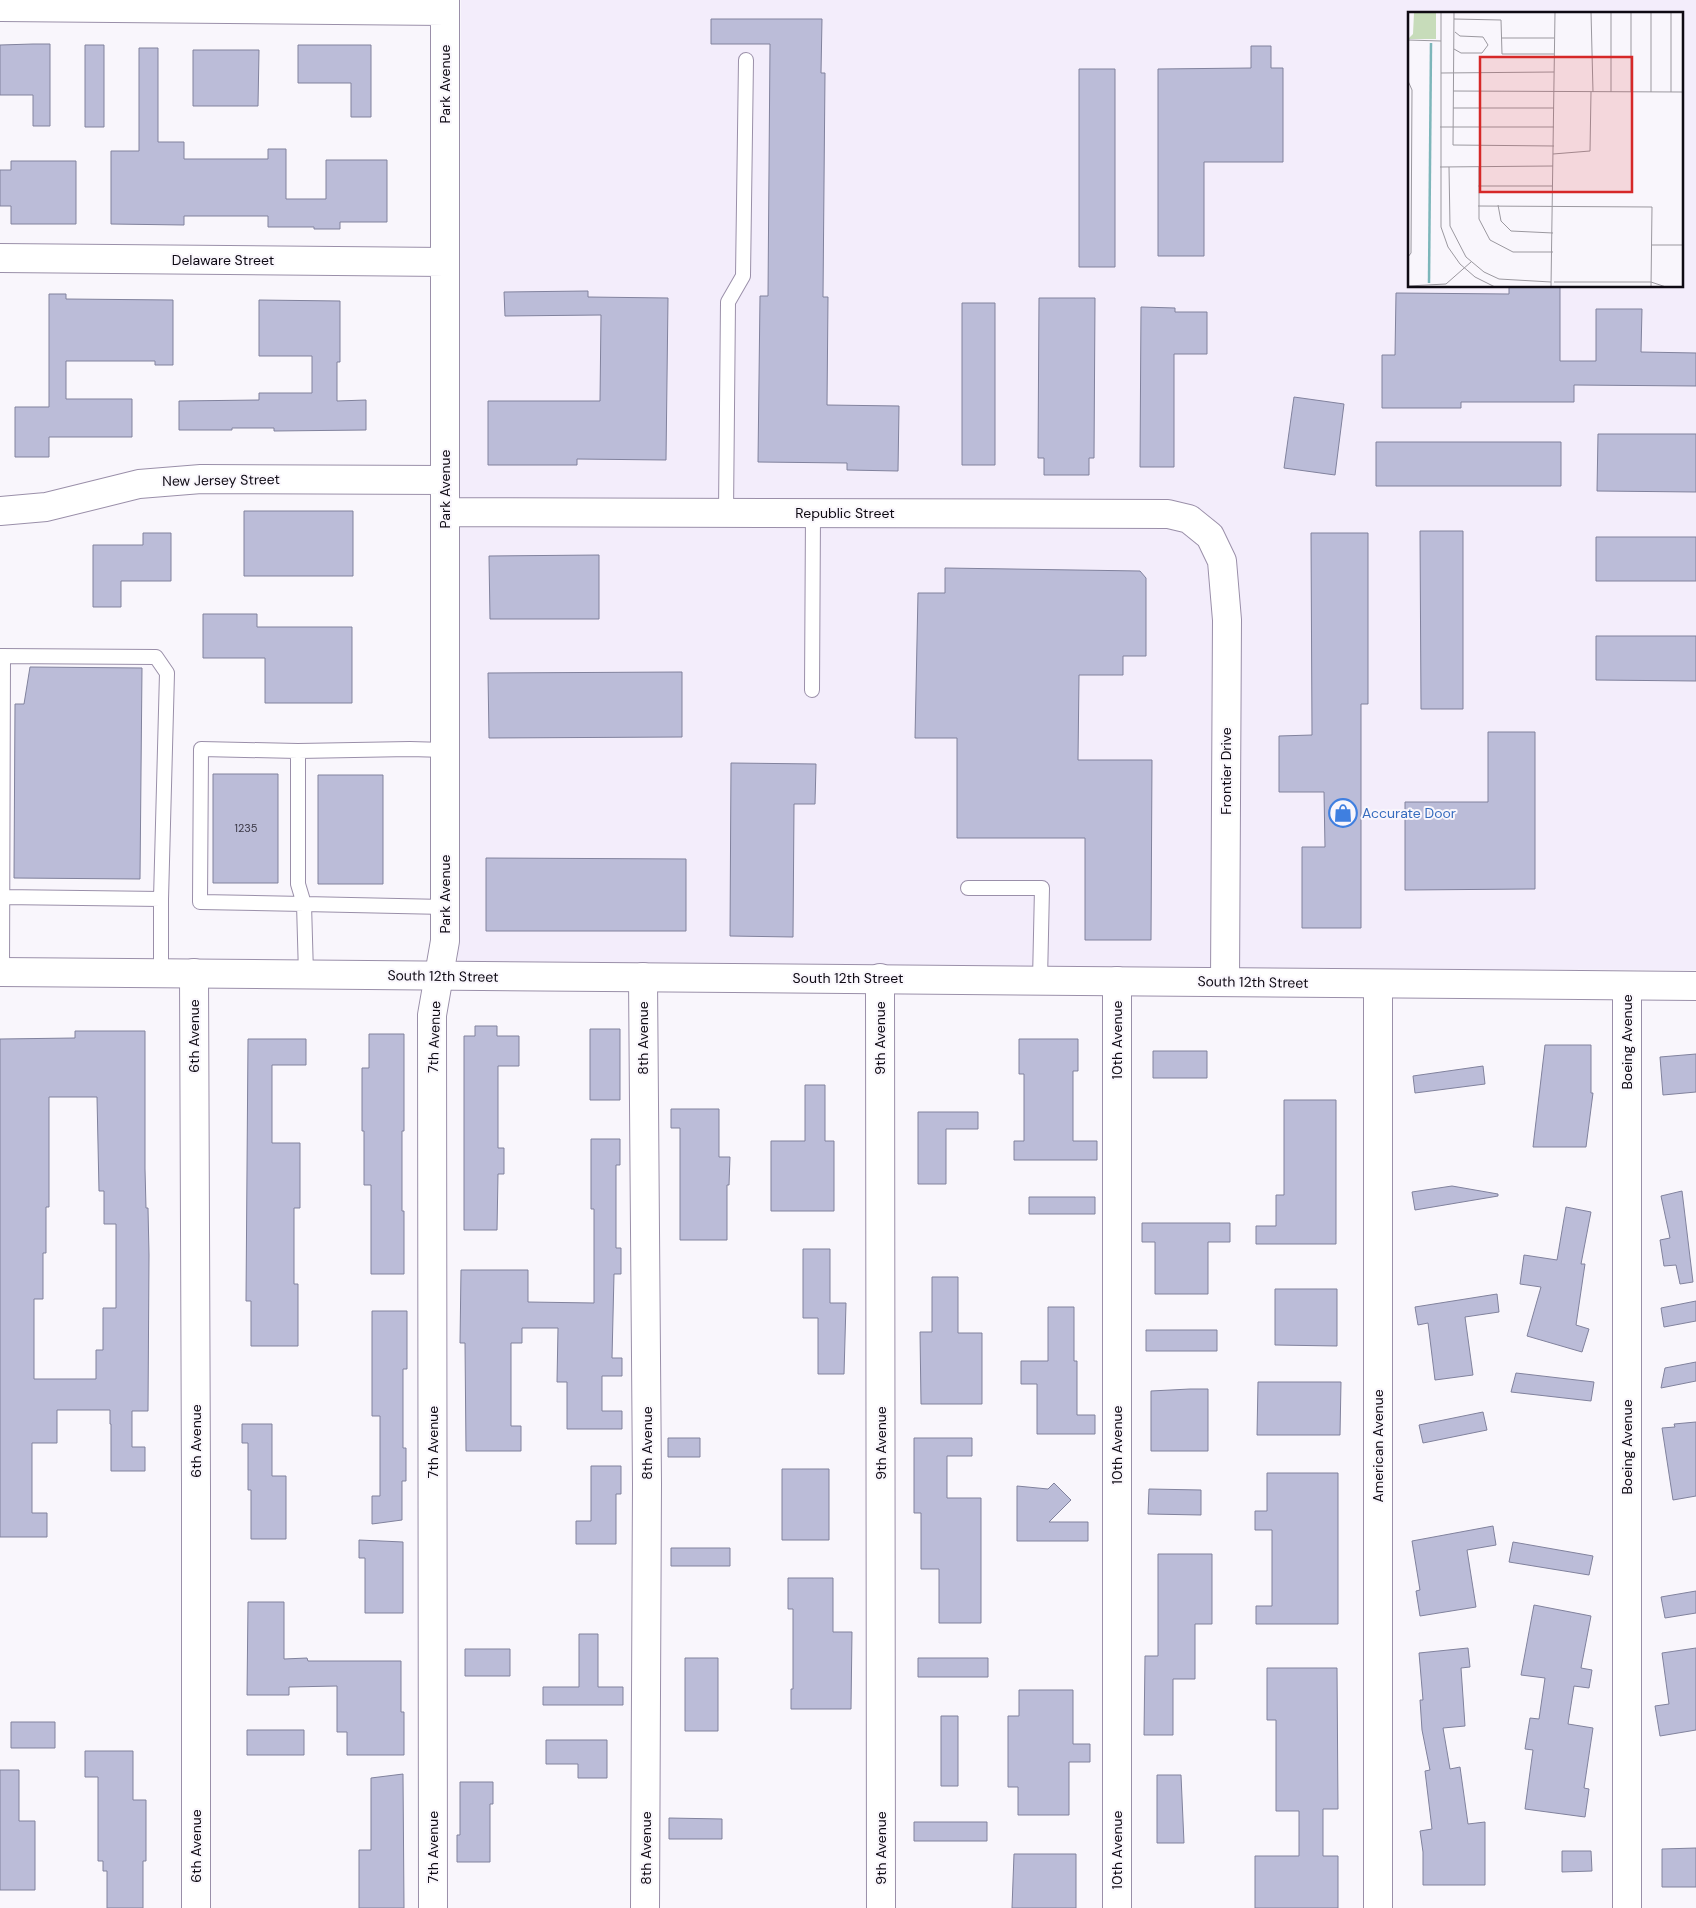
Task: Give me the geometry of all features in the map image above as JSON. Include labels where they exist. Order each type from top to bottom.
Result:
[{"type":"street","points":[[0,7],[445,5]]},
{"type":"street","name":"Park Avenue","points":[[439,977],[445,941],[445,5]]},
{"type":"street","name":"Delaware Street","points":[[0,258],[445,262]]},
{"type":"street","name":"New Jersey Street","points":[[0,511],[46,507],[139,484],[168,480],[445,480]]},
{"type":"street","name":"Republic Street","points":[[445,512],[1168,514],[1188,518],[1210,536],[1222,561]]},
{"type":"street","name":"Frontier Drive","points":[[1222,561],[1227,620],[1225,982]]},
{"type":"street","name":"South 12th Street","points":[[1,972],[1696,986]]},
{"type":"street","name":"6th Avenue","points":[[194,973],[196,1908]]},
{"type":"street","name":"7th Avenue","points":[[433,1908],[432,1015],[439,977]]},
{"type":"street","name":"8th Avenue","points":[[643,977],[647,1484],[645,1908]]},
{"type":"street","name":"9th Avenue","points":[[880,978],[881,1908]]},
{"type":"street","name":"10th Avenue","points":[[1117,981],[1117,1908]]},
{"type":"street","name":"American Avenue","points":[[1378,984],[1378,1908]]},
{"type":"street","name":"Boeing Avenue","points":[[1627,986],[1628,1908]]},
{"type":"lane","points":[[726,513],[728,302],[743,276],[746,60]]},
{"type":"lane","points":[[812,690],[813,513]]},
{"type":"lane","points":[[1,972],[2,656],[156,657],[167,673],[161,973]]},
{"type":"lane","points":[[445,750],[298,751],[201,749],[200,902],[445,908]]},
{"type":"lane","points":[[298,751],[298,884],[304,904],[306,974]]},
{"type":"lane","points":[[968,888],[1042,888],[1040,980]]},
{"type":"lane","points":[[2,897],[161,899]]},
{"type":"shaded area","points":[[461,0],[1696,0],[1696,970],[458,966]]},
{"type":"building","points":[[711,19],[822,19],[821,73],[825,73],[823,297],[828,297],[827,405],[899,406],[898,471],[847,470],[847,463],[758,462],[760,296],[768,296],[770,44],[711,44]]},
{"type":"building","points":[[50,44],[50,126],[33,126],[33,95],[0,95],[0,45]]},
{"type":"building","points":[[85,45],[104,45],[104,127],[85,127]]},
{"type":"building","points":[[298,45],[371,45],[371,117],[351,117],[351,83],[298,83]]},
{"type":"building","points":[[1251,46],[1271,46],[1271,68],[1283,68],[1283,162],[1204,162],[1204,256],[1158,256],[1158,69],[1251,68]]},
{"type":"building","points":[[139,48],[158,48],[158,142],[184,142],[184,159],[268,159],[268,149],[286,149],[286,199],[326,199],[326,160],[387,160],[387,222],[340,222],[340,229],[314,229],[314,227],[268,227],[268,216],[184,216],[184,225],[111,224],[111,151],[139,151]]},
{"type":"building","points":[[193,50],[259,50],[258,106],[193,106]]},
{"type":"building","points":[[1079,69],[1115,69],[1115,267],[1079,267]]},
{"type":"building","points":[[11,161],[76,161],[76,224],[11,224],[11,206],[0,206],[0,170],[11,170]]},
{"type":"building","points":[[1509,288],[1560,288],[1560,361],[1596,361],[1596,309],[1642,309],[1641,352],[1696,353],[1696,386],[1574,385],[1574,402],[1461,402],[1461,408],[1382,408],[1382,355],[1395,355],[1396,293],[1509,294]]},
{"type":"building","points":[[588,291],[588,297],[668,298],[666,460],[577,459],[577,465],[488,465],[488,401],[600,401],[601,315],[505,316],[504,292]]},
{"type":"building","points":[[49,294],[66,294],[66,299],[173,300],[173,365],[155,365],[155,361],[66,361],[66,399],[132,399],[132,437],[49,437],[49,457],[15,457],[15,407],[49,407]]},
{"type":"building","points":[[1039,298],[1095,298],[1094,458],[1089,458],[1089,475],[1044,475],[1044,458],[1038,458]]},
{"type":"building","points":[[259,300],[340,301],[340,362],[337,362],[337,401],[366,400],[366,430],[274,431],[274,428],[232,428],[232,430],[179,430],[179,401],[259,400],[259,393],[312,393],[312,356],[259,356]]},
{"type":"building","points":[[962,303],[995,303],[995,465],[962,465]]},
{"type":"building","points":[[1141,307],[1175,308],[1175,312],[1207,312],[1207,354],[1174,354],[1174,467],[1140,467]]},
{"type":"building","points":[[1294,397],[1344,404],[1335,475],[1284,468]]},
{"type":"building","points":[[1598,434],[1696,434],[1696,492],[1597,491]]},
{"type":"building","points":[[1376,442],[1561,442],[1561,486],[1376,486]]},
{"type":"building","points":[[244,511],[353,511],[353,576],[244,576]]},
{"type":"building","points":[[1420,531],[1463,531],[1463,709],[1421,709]]},
{"type":"building","points":[[143,533],[171,533],[171,581],[121,581],[121,607],[93,607],[93,545],[143,545]]},
{"type":"building","points":[[1311,533],[1368,533],[1368,704],[1361,704],[1361,928],[1302,928],[1302,847],[1325,847],[1324,792],[1279,792],[1279,736],[1312,735]]},
{"type":"building","points":[[1596,537],[1696,537],[1696,581],[1596,581]]},
{"type":"building","points":[[599,555],[599,619],[490,619],[489,556]]},
{"type":"building","points":[[945,568],[1140,571],[1146,578],[1146,656],[1123,656],[1123,675],[1079,675],[1078,760],[1152,760],[1151,940],[1085,940],[1085,838],[957,838],[957,738],[915,738],[918,593],[945,593]]},
{"type":"building","points":[[203,614],[257,614],[257,627],[352,627],[352,703],[265,703],[265,658],[203,658]]},
{"type":"building","points":[[1596,636],[1696,636],[1696,681],[1596,680]]},
{"type":"building","points":[[30,667],[142,668],[140,879],[14,878],[15,704],[24,704]]},
{"type":"building","points":[[682,672],[682,737],[489,738],[488,673]]},
{"type":"building","points":[[1488,732],[1535,732],[1535,889],[1405,890],[1405,802],[1488,802]]},
{"type":"building","points":[[731,763],[816,764],[815,804],[794,804],[793,937],[730,936]]},
{"type":"building","points":[[213,774],[278,774],[278,883],[213,883]]},
{"type":"building","points":[[318,775],[383,775],[383,884],[318,884]]},
{"type":"building","points":[[486,858],[686,859],[686,931],[486,931]]},
{"type":"building","points":[[475,1026],[497,1026],[497,1036],[519,1036],[519,1066],[498,1066],[498,1148],[504,1148],[504,1174],[498,1174],[497,1230],[464,1230],[464,1036],[475,1036]]},
{"type":"building","points":[[590,1029],[620,1029],[620,1100],[590,1100]]},
{"type":"building","points":[[75,1031],[145,1031],[145,1169],[149,1255],[148,1411],[132,1411],[132,1447],[145,1447],[145,1471],[111,1471],[110,1410],[57,1410],[57,1443],[32,1443],[32,1513],[47,1513],[47,1537],[0,1537],[0,1039],[75,1038]],"holes":[[[49,1097],[97,1097],[99,1191],[104,1191],[104,1224],[116,1224],[116,1308],[103,1308],[103,1350],[96,1350],[96,1379],[34,1379],[34,1299],[43,1299],[43,1253],[46,1253],[46,1207],[49,1207]]]},
{"type":"building","points":[[369,1034],[404,1034],[402,1211],[404,1211],[404,1274],[371,1274],[371,1185],[364,1185],[364,1131],[362,1131],[362,1068],[369,1068]]},
{"type":"building","points":[[248,1039],[306,1039],[306,1065],[272,1065],[272,1143],[300,1143],[300,1208],[294,1208],[294,1284],[298,1284],[298,1346],[251,1346],[251,1301],[246,1301]]},
{"type":"building","points":[[1019,1039],[1078,1039],[1078,1071],[1073,1071],[1073,1141],[1097,1141],[1097,1160],[1014,1160],[1014,1141],[1024,1141],[1024,1074],[1019,1074]]},
{"type":"building","points":[[1545,1045],[1591,1045],[1591,1093],[1593,1093],[1586,1147],[1533,1147]]},
{"type":"building","points":[[1153,1051],[1207,1051],[1207,1078],[1153,1078]]},
{"type":"building","points":[[1696,1054],[1696,1092],[1663,1095],[1660,1057]]},
{"type":"building","points":[[1483,1066],[1485,1084],[1415,1093],[1413,1076]]},
{"type":"building","points":[[805,1085],[825,1085],[825,1141],[834,1141],[834,1211],[771,1211],[771,1141],[805,1141]]},
{"type":"building","points":[[1284,1100],[1336,1100],[1336,1244],[1256,1244],[1256,1226],[1276,1226],[1276,1195],[1284,1195]]},
{"type":"building","points":[[671,1109],[719,1109],[719,1157],[730,1157],[729,1185],[727,1185],[727,1240],[680,1240],[680,1128],[671,1128]]},
{"type":"building","points":[[918,1112],[978,1112],[978,1129],[946,1129],[946,1184],[918,1184]]},
{"type":"building","points":[[591,1139],[620,1139],[620,1165],[616,1165],[616,1248],[621,1248],[621,1274],[614,1274],[612,1358],[622,1358],[622,1376],[602,1376],[602,1411],[622,1411],[622,1429],[567,1429],[567,1382],[557,1382],[558,1328],[522,1328],[522,1343],[511,1343],[511,1426],[521,1426],[521,1451],[466,1451],[465,1343],[460,1343],[461,1270],[528,1270],[528,1302],[594,1303],[594,1209],[591,1209]]},
{"type":"building","points":[[1452,1186],[1498,1194],[1498,1196],[1415,1210],[1412,1192]]},
{"type":"building","points":[[1682,1191],[1693,1282],[1680,1284],[1676,1265],[1664,1266],[1660,1240],[1670,1238],[1661,1196]]},
{"type":"building","points":[[1029,1197],[1095,1197],[1095,1214],[1029,1214]]},
{"type":"building","points":[[1566,1207],[1591,1212],[1581,1264],[1585,1264],[1576,1325],[1589,1329],[1582,1352],[1527,1336],[1541,1287],[1520,1284],[1524,1255],[1557,1260]]},
{"type":"building","points":[[1142,1223],[1230,1223],[1230,1242],[1208,1242],[1208,1294],[1155,1294],[1155,1242],[1142,1242]]},
{"type":"building","points":[[803,1249],[830,1249],[830,1303],[846,1303],[844,1374],[818,1374],[818,1318],[803,1318]]},
{"type":"building","points":[[932,1277],[958,1277],[958,1333],[982,1333],[982,1404],[921,1404],[920,1332],[932,1332]]},
{"type":"building","points":[[1275,1289],[1337,1289],[1337,1346],[1275,1345]]},
{"type":"building","points":[[1497,1294],[1499,1312],[1465,1317],[1473,1375],[1435,1380],[1428,1323],[1418,1325],[1415,1307]]},
{"type":"building","points":[[1696,1301],[1696,1321],[1664,1327],[1661,1308]]},
{"type":"building","points":[[1048,1307],[1074,1307],[1077,1415],[1095,1415],[1095,1434],[1037,1434],[1037,1384],[1021,1384],[1021,1361],[1048,1361]]},
{"type":"building","points":[[372,1311],[407,1311],[407,1369],[403,1369],[403,1448],[406,1448],[406,1481],[402,1481],[402,1520],[372,1524],[372,1496],[380,1496],[380,1416],[372,1416]]},
{"type":"building","points":[[1146,1330],[1217,1330],[1217,1351],[1146,1351]]},
{"type":"building","points":[[1696,1362],[1696,1381],[1661,1388],[1665,1368]]},
{"type":"building","points":[[1516,1373],[1594,1382],[1591,1401],[1511,1392]]},
{"type":"building","points":[[1258,1382],[1341,1382],[1340,1435],[1257,1435]]},
{"type":"building","points":[[1208,1389],[1208,1451],[1151,1451],[1151,1391]]},
{"type":"building","points":[[1483,1412],[1487,1430],[1423,1443],[1419,1425]]},
{"type":"building","points":[[1696,1422],[1696,1496],[1673,1500],[1662,1428],[1675,1427],[1674,1424]]},
{"type":"building","points":[[242,1424],[272,1424],[272,1476],[286,1476],[286,1539],[251,1539],[251,1490],[248,1490],[248,1443],[242,1443]]},
{"type":"building","points":[[668,1438],[700,1438],[700,1457],[668,1457]]},
{"type":"building","points":[[914,1438],[972,1438],[972,1456],[947,1456],[947,1498],[981,1498],[981,1623],[939,1623],[939,1569],[921,1569],[921,1513],[914,1513]]},
{"type":"building","points":[[591,1466],[621,1466],[621,1494],[616,1494],[616,1544],[576,1544],[576,1521],[591,1521]]},
{"type":"building","points":[[782,1469],[829,1469],[829,1540],[782,1540]]},
{"type":"building","points":[[1267,1473],[1338,1473],[1338,1624],[1256,1624],[1256,1606],[1272,1606],[1272,1530],[1255,1530],[1255,1511],[1267,1511]]},
{"type":"building","points":[[1054,1483],[1071,1500],[1049,1522],[1088,1522],[1088,1541],[1017,1541],[1017,1486],[1048,1489]]},
{"type":"building","points":[[1149,1489],[1201,1490],[1201,1515],[1148,1514]]},
{"type":"building","points":[[1493,1526],[1496,1545],[1467,1550],[1476,1607],[1420,1616],[1416,1591],[1420,1590],[1412,1541]]},
{"type":"building","points":[[359,1540],[403,1542],[403,1613],[365,1613],[365,1558],[359,1558]]},
{"type":"building","points":[[1513,1542],[1593,1556],[1589,1575],[1509,1562]]},
{"type":"building","points":[[671,1548],[730,1548],[730,1566],[671,1566]]},
{"type":"building","points":[[1158,1554],[1212,1554],[1212,1624],[1195,1624],[1195,1679],[1173,1679],[1173,1735],[1144,1735],[1145,1656],[1158,1656]]},
{"type":"building","points":[[788,1578],[833,1578],[833,1632],[852,1632],[851,1709],[791,1709],[791,1689],[793,1689],[793,1609],[788,1609]]},
{"type":"building","points":[[1696,1591],[1696,1613],[1665,1618],[1661,1597]]},
{"type":"building","points":[[248,1602],[284,1602],[284,1659],[307,1658],[308,1661],[401,1661],[401,1712],[404,1712],[404,1755],[347,1755],[347,1732],[337,1732],[337,1686],[289,1687],[289,1695],[247,1695]]},
{"type":"building","points":[[1534,1605],[1591,1616],[1581,1668],[1592,1670],[1589,1688],[1574,1686],[1568,1724],[1593,1728],[1584,1788],[1589,1789],[1585,1817],[1525,1809],[1533,1750],[1525,1749],[1530,1718],[1539,1719],[1545,1678],[1521,1675]]},
{"type":"building","points":[[579,1634],[598,1634],[598,1687],[623,1687],[623,1705],[543,1705],[543,1687],[579,1687]]},
{"type":"building","points":[[1468,1648],[1470,1667],[1461,1668],[1465,1726],[1443,1728],[1450,1769],[1460,1767],[1468,1824],[1485,1822],[1485,1885],[1423,1885],[1423,1852],[1420,1831],[1432,1829],[1425,1771],[1430,1770],[1422,1730],[1420,1700],[1423,1700],[1419,1653]]},
{"type":"building","points":[[1696,1648],[1696,1730],[1660,1736],[1655,1706],[1669,1704],[1662,1653]]},
{"type":"building","points":[[465,1649],[510,1649],[510,1676],[465,1676]]},
{"type":"building","points":[[685,1658],[718,1658],[718,1731],[685,1731]]},
{"type":"building","points":[[918,1658],[988,1658],[988,1677],[918,1677]]},
{"type":"building","points":[[1267,1668],[1337,1668],[1338,1809],[1323,1809],[1323,1856],[1338,1856],[1338,1908],[1255,1908],[1255,1856],[1299,1856],[1299,1811],[1276,1811],[1276,1720],[1267,1720]]},
{"type":"building","points":[[1019,1690],[1073,1690],[1073,1744],[1090,1744],[1090,1762],[1069,1762],[1069,1815],[1018,1815],[1018,1787],[1008,1787],[1008,1716],[1019,1716]]},
{"type":"building","points":[[941,1716],[958,1716],[958,1786],[941,1786]]},
{"type":"building","points":[[11,1722],[55,1722],[55,1748],[11,1748]]},
{"type":"building","points":[[247,1730],[304,1730],[304,1755],[247,1755]]},
{"type":"building","points":[[546,1740],[607,1740],[607,1778],[578,1778],[578,1764],[546,1764]]},
{"type":"building","points":[[85,1751],[133,1751],[133,1800],[146,1800],[146,1861],[143,1861],[143,1908],[107,1908],[107,1871],[103,1871],[103,1861],[98,1861],[98,1777],[85,1777]]},
{"type":"building","points":[[0,1770],[19,1770],[19,1821],[35,1821],[35,1890],[0,1890]]},
{"type":"building","points":[[403,1774],[404,1908],[359,1908],[359,1850],[371,1850],[371,1778]]},
{"type":"building","points":[[1157,1775],[1181,1775],[1184,1843],[1157,1843]]},
{"type":"building","points":[[460,1782],[493,1782],[493,1804],[490,1804],[490,1862],[457,1862],[457,1835],[460,1835]]},
{"type":"building","points":[[669,1818],[722,1819],[722,1839],[669,1839]]},
{"type":"building","points":[[914,1822],[987,1822],[987,1841],[914,1841]]},
{"type":"building","points":[[1696,1848],[1696,1887],[1662,1887],[1662,1849]]},
{"type":"building","points":[[1562,1851],[1591,1851],[1592,1871],[1562,1872]]},
{"type":"building","points":[[1014,1854],[1076,1854],[1076,1908],[1012,1908]]},
{"type":"place","name":"Accurate Door","points":[[1343,813]]}]
